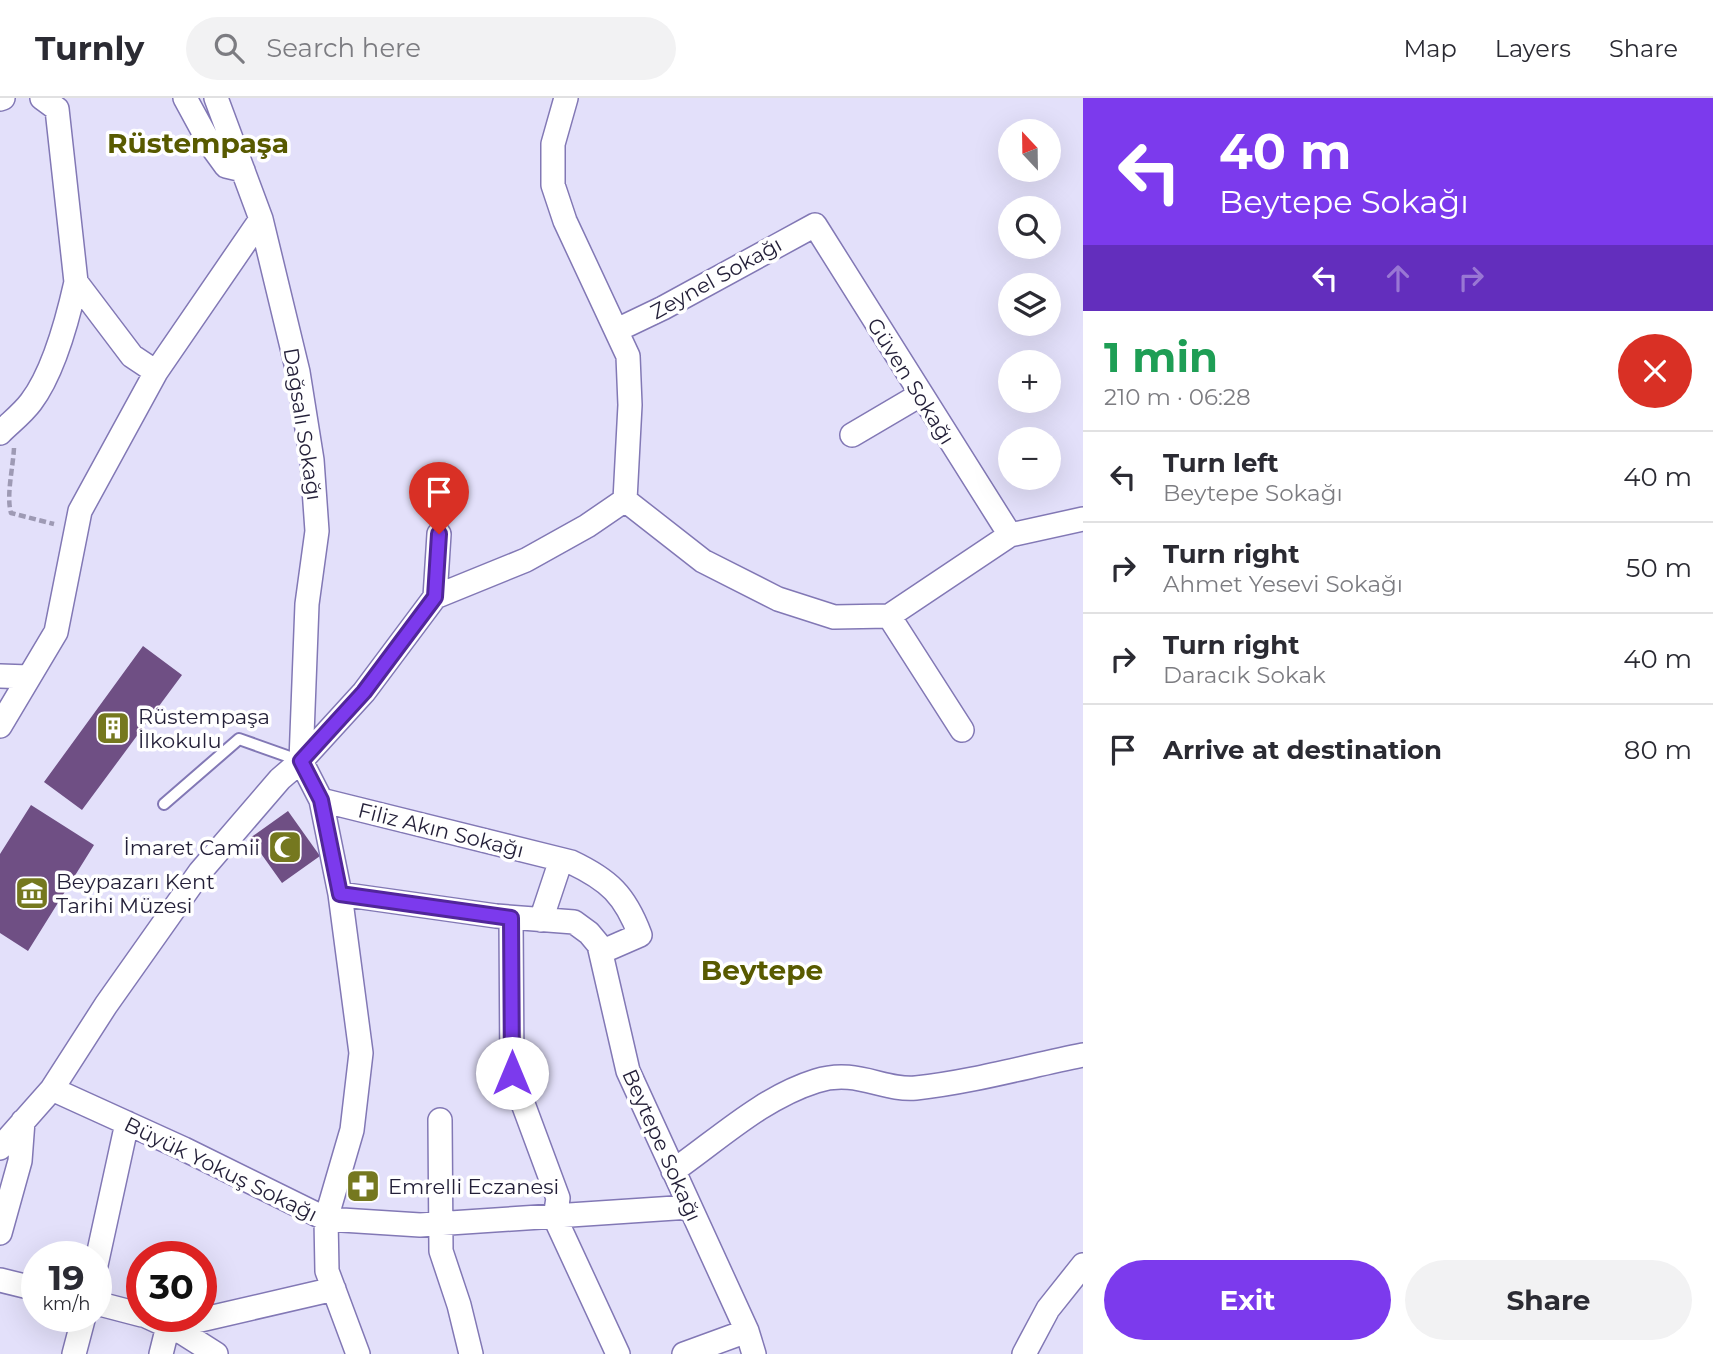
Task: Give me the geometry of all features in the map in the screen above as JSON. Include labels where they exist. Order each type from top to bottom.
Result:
[{"type":"street","points":[[2,431],[31,402],[46,377],[72,302],[76,282],[57,109],[42,98]]},
{"type":"street","points":[[185,98],[210,144],[226,166],[243,170]]},
{"type":"street","name":"Dağsalı Sokağı","points":[[216,98],[261,219],[298,372],[312,460],[317,531],[307,604],[301,761]]},
{"type":"street","points":[[566,98],[552,144],[553,185],[565,221],[628,356],[630,405],[625,500]]},
{"type":"street","points":[[0,726],[56,632],[80,511],[156,372],[261,219]]},
{"type":"street","name":"Zeynel Sokağı","points":[[617,330],[663,308],[815,225]]},
{"type":"street","name":"Güven Sokağı","points":[[815,225],[1010,535]]},
{"type":"street","points":[[76,282],[132,356],[156,372]]},
{"type":"street","points":[[852,435],[920,395]]},
{"type":"street","points":[[0,1148],[52,1089],[106,1005],[200,872],[280,779],[301,761],[364,692],[435,597],[526,560],[587,526],[625,500]]},
{"type":"street","points":[[625,500],[702,561],[778,599],[834,617],[888,617],[1010,535],[1083,519]]},
{"type":"street","points":[[435,597],[439,534]]},
{"type":"street","points":[[888,617],[962,730]]},
{"type":"street","points":[[0,676],[29,677]]},
{"type":"street","points":[[301,761],[321,800],[340,894],[361,1053],[352,1130],[326,1219],[327,1271],[358,1354]]},
{"type":"street","name":"Filiz Akın Sokağı","points":[[321,800],[561,860],[594,873],[611,885],[630,908],[639,935],[601,951]]},
{"type":"street","points":[[541,920],[561,860]]},
{"type":"street","name":"Beytepe Sokağı","points":[[340,894],[511,918],[573,922],[600,945],[628,1071],[747,1331],[754,1354]]},
{"type":"street","points":[[511,918],[512,1073],[558,1198],[555,1218],[618,1354]]},
{"type":"street","points":[[673,1171],[700,1154],[751,1112],[818,1080],[839,1076],[912,1088],[1083,1055]]},
{"type":"street","name":"Büyük Yokuş Sokağı","points":[[52,1089],[326,1219],[420,1225],[690,1207]]},
{"type":"street","points":[[0,1233],[20,1161],[23,1121]]},
{"type":"street","points":[[440,1121],[443,1224],[441,1251],[459,1305],[471,1354]]},
{"type":"street","points":[[101,1241],[127,1124]]},
{"type":"street","points":[[1024,1354],[1048,1309],[1079,1276]]},
{"type":"street","points":[[0,1280],[21,1285]]},
{"type":"street","points":[[217,1316],[334,1289]]},
{"type":"street","points":[[684,1354],[747,1331]]},
{"type":"street","points":[[74,1354],[80,1332]]},
{"type":"street","points":[[161,1354],[168,1332]]},
{"type":"street","points":[[178,1332],[216,1354]]},
{"type":"lane","points":[[164,804],[239,739],[301,761]]},
{"type":"path","points":[[2,431],[14,448],[13,477],[8,502],[11,513],[77,530]]},
{"type":"building","name":"Rüstempaşa İlkokulu","points":[[143,646],[182,675],[82,810],[44,782]]},
{"type":"building","name":"Beypazarı Kent Tarihi Müzesi","points":[[31,805],[94,845],[28,951],[0,933],[0,854]]},
{"type":"building","name":"İmaret Camii","points":[[288,811],[320,856],[282,883],[250,838]]},
{"type":"place","name":"Rüstempaşa İlkokulu","points":[[113,728]]},
{"type":"place","name":"İmaret Camii","points":[[285,847]]},
{"type":"place","name":"Beypazarı Kent Tarihi Müzesi","points":[[32,893]]},
{"type":"place","name":"Emrelli Eczanesi","points":[[363,1186]]},
{"type":"district","name":"Rüstempaşa","points":[[198,143]]},
{"type":"district","name":"Beytepe","points":[[762,970]]},
{"type":"route","points":[[439,534],[435,597],[364,692],[301,761],[321,800],[340,894],[511,918],[512,1073]]}]
